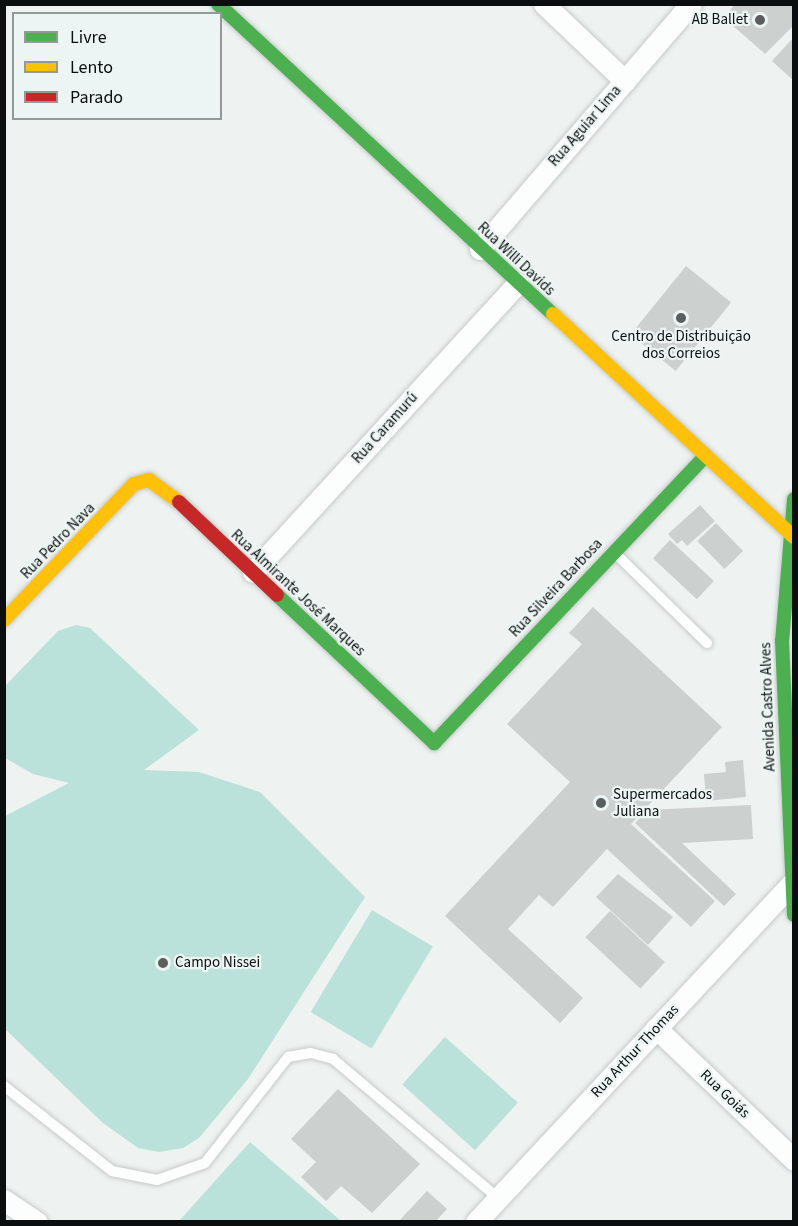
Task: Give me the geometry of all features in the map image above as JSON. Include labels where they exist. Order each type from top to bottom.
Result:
[{"type":"main road","name":"Rua Willi Davids","points":[[218,4],[480,249],[791,534]]},
{"type":"main road","name":"Rua Silveira Barbosa","points":[[434,743],[613,551],[705,457]]},
{"type":"main road","name":"Rua Almirante José Marques","points":[[134,484],[149,480],[164,488],[434,743]]},
{"type":"main road","name":"Rua Pedro Nava","points":[[4,620],[134,484]]},
{"type":"main road","name":"Avenida Castro Alves","points":[[794,499],[782,641],[789,714],[794,915]]},
{"type":"street","points":[[544,4],[625,81]]},
{"type":"street","name":"Rua Aguiar Lima","points":[[480,249],[691,4]]},
{"type":"street","name":"Rua Caramurú","points":[[253,572],[518,283]]},
{"type":"street","name":"Rua Arthur Thomas","points":[[476,1221],[792,883]]},
{"type":"street","name":"Rua Goiás","points":[[656,1028],[794,1160]]},
{"type":"street","points":[[4,1200],[37,1221]]},
{"type":"lane","points":[[613,551],[707,643]]},
{"type":"lane","points":[[4,1086],[112,1171],[158,1180],[205,1163],[288,1057],[311,1053],[333,1059],[498,1198]]},
{"type":"shaded area","name":"Campo Nissei","points":[[76,625],[90,628],[199,730],[144,770],[199,772],[260,792],[365,897],[248,1079],[199,1138],[183,1148],[159,1152],[138,1148],[103,1123],[5,1029],[5,816],[69,783],[33,774],[5,758],[5,686],[58,631]]},
{"type":"shaded area","points":[[372,910],[433,947],[372,1049],[311,1012]]},
{"type":"shaded area","points":[[445,1037],[518,1103],[475,1150],[402,1085]]},
{"type":"shaded area","points":[[250,1142],[341,1221],[179,1221]]},
{"type":"building","points":[[735,4],[794,4],[794,25],[765,54],[724,18]]},
{"type":"building","points":[[791,40],[794,42],[794,81],[772,61]]},
{"type":"building","name":"Centro de Distribuição dos Correios","points":[[686,266],[731,303],[676,371],[631,334]]},
{"type":"building","points":[[700,505],[715,521],[687,546],[682,540],[677,544],[668,534]]},
{"type":"building","points":[[716,523],[743,551],[724,569],[697,541]]},
{"type":"building","points":[[670,540],[714,581],[697,599],[653,558]]},
{"type":"building","name":"Supermercados Juliana","points":[[593,607],[722,727],[631,824],[715,901],[691,927],[607,849],[553,907],[539,895],[508,929],[583,998],[560,1023],[445,916],[570,782],[507,724],[582,644],[569,633]]},
{"type":"building","points":[[743,760],[746,797],[706,801],[704,774],[726,772],[725,762]]},
{"type":"building","points":[[751,805],[753,839],[682,843],[736,894],[724,906],[635,823],[648,810]]},
{"type":"building","points":[[618,874],[673,917],[648,945],[596,897]]},
{"type":"building","points":[[610,911],[665,962],[640,988],[585,937]]},
{"type":"building","points":[[338,1089],[420,1164],[372,1213],[341,1186],[326,1201],[301,1177],[316,1162],[291,1139]]},
{"type":"building","points":[[427,1191],[447,1209],[435,1222],[398,1222]]},
{"type":"traffic: fast","points":[[218,4],[553,314]]},
{"type":"traffic: fast","points":[[277,595],[434,743],[704,457]]},
{"type":"traffic: fast","points":[[794,499],[782,641],[794,915]]},
{"type":"traffic: slow","points":[[553,314],[794,537]]},
{"type":"traffic: slow","points":[[4,620],[134,484],[149,480],[179,502]]},
{"type":"traffic: jam","points":[[179,502],[277,595]]},
{"type":"place","name":"AB Ballet","points":[[760,20]]},
{"type":"place","name":"Centro de Distribuição dos Correios","points":[[681,318]]},
{"type":"place","name":"Supermercados Juliana","points":[[601,803]]},
{"type":"place","name":"Campo Nissei","points":[[163,963]]}]
